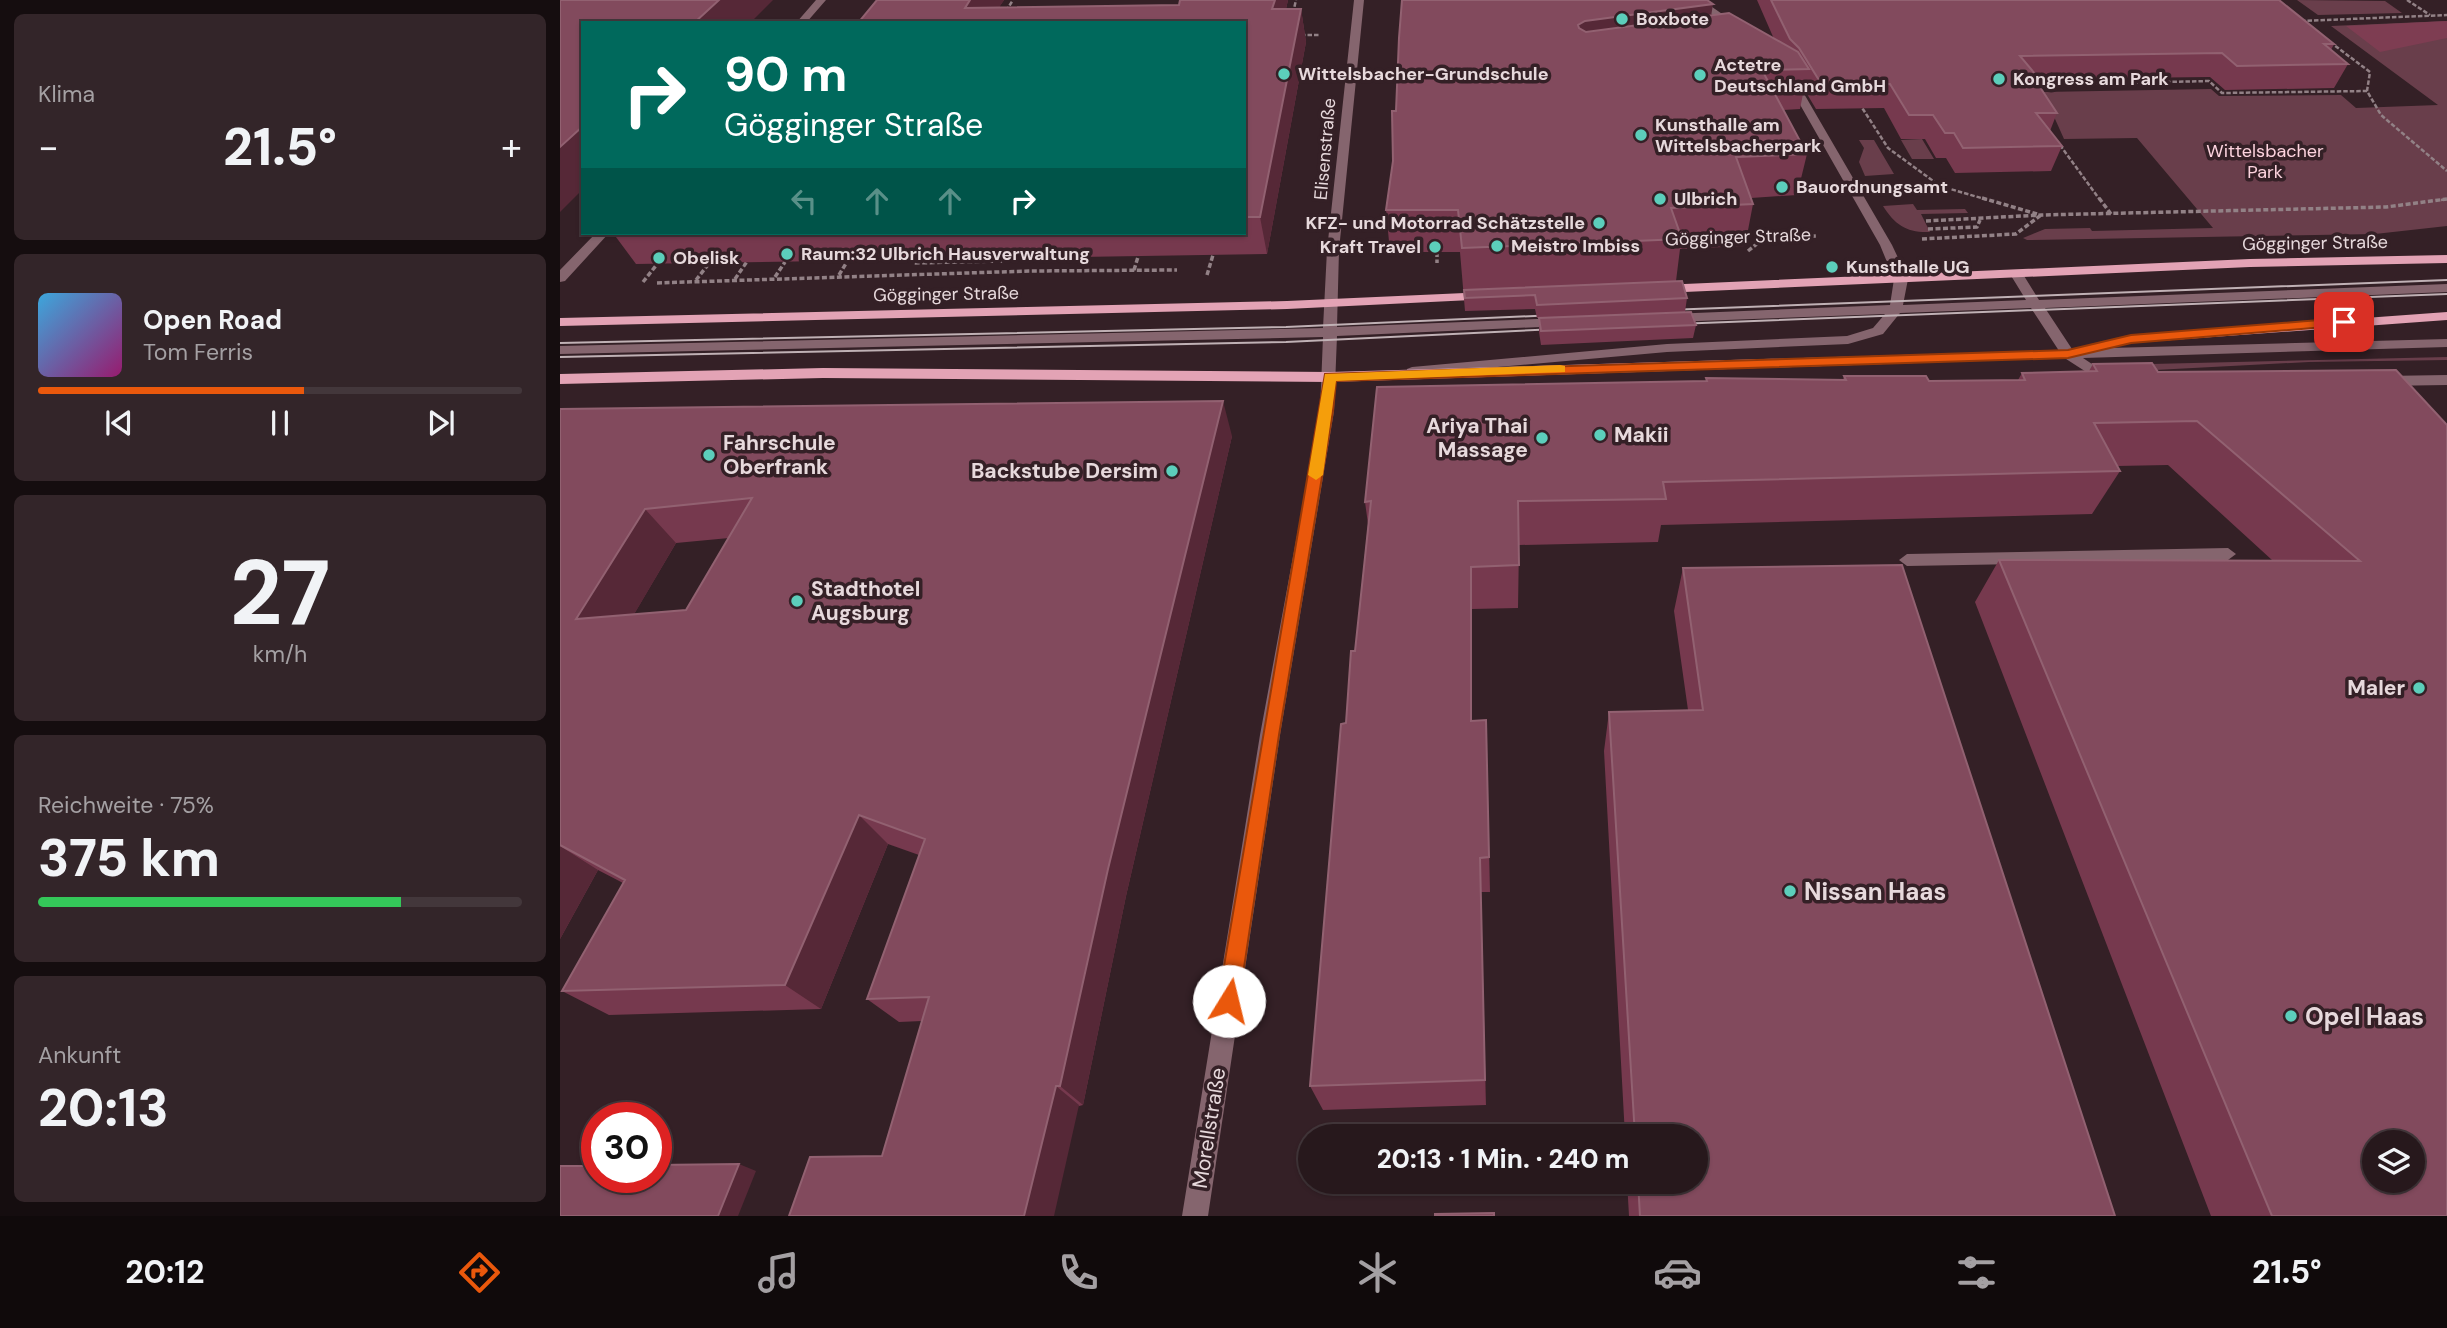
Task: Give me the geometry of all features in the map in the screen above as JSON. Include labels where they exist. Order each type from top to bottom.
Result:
[{"type":"main road","name":"Gögginger Straße","points":[[1642,289],[2250,263],[2447,259]]},
{"type":"main road","name":"Gögginger Straße","points":[[560,322],[1506,295]]},
{"type":"main road","points":[[560,379],[823,373],[1329,377],[2068,354],[2131,339],[2447,316]]},
{"type":"street","points":[[803,21],[821,0]]},
{"type":"street","name":"Elisenstraße","points":[[1332,302],[1342,149],[1359,0]]},
{"type":"street","points":[[1696,0],[1746,34]]},
{"type":"street","points":[[1395,374],[1641,349],[1847,340],[1878,331],[1896,309],[1901,279],[1886,245],[1787,72]]},
{"type":"street","points":[[560,278],[601,235]]},
{"type":"street","points":[[2016,274],[2068,354],[2118,389]]},
{"type":"street","points":[[1658,319],[2447,288]]},
{"type":"street","points":[[1329,377],[1332,302]]},
{"type":"street","points":[[560,351],[1330,333],[1577,322]]},
{"type":"street","points":[[2068,354],[2447,343]]},
{"type":"street","name":"Morellstraße","points":[[1195,1216],[1270,735],[1327,411],[1329,377]]},
{"type":"street","points":[[2367,381],[2447,380]]},
{"type":"street","points":[[1908,560],[2228,554]]},
{"type":"path","points":[[1005,11],[1013,0]]},
{"type":"path","points":[[1290,23],[1296,0]]},
{"type":"path","points":[[2407,0],[2432,16]]},
{"type":"path","points":[[2294,14],[2312,28]]},
{"type":"path","points":[[2288,22],[2446,16]]},
{"type":"path","points":[[1299,35],[1324,35]]},
{"type":"path","points":[[2322,36],[2370,72],[2367,91],[2381,115],[2447,171]]},
{"type":"path","points":[[2077,79],[2080,84]]},
{"type":"path","points":[[2108,79],[2112,84]]},
{"type":"path","points":[[2043,80],[2047,84]]},
{"type":"path","points":[[2026,85],[2209,81],[2222,93],[2367,91]]},
{"type":"path","points":[[1858,102],[1888,148],[1940,186],[2041,215]]},
{"type":"path","points":[[2055,139],[2111,214]]},
{"type":"path","points":[[1926,221],[2041,215],[2386,208],[2447,199]]},
{"type":"path","points":[[1886,245],[1935,237],[2016,234],[2041,215]]},
{"type":"path","points":[[1928,229],[1977,228],[1980,220]]},
{"type":"path","points":[[1764,238],[1816,236]]},
{"type":"path","points":[[734,279],[754,251]]},
{"type":"path","points":[[1437,252],[1437,263]]},
{"type":"path","points":[[1209,269],[1213,255]]},
{"type":"path","points":[[916,258],[913,263],[1003,261],[1004,257]]},
{"type":"path","name":"Gögginger Straße","points":[[664,281],[1134,270],[1138,257]]},
{"type":"path","name":"Gögginger Straße","points":[[1741,257],[1753,257]]},
{"type":"path","points":[[838,276],[848,260]]},
{"type":"path","points":[[696,281],[712,261]]},
{"type":"path","points":[[774,278],[785,262]]},
{"type":"path","points":[[955,273],[960,262]]},
{"type":"path","points":[[643,282],[658,263]]},
{"type":"path","points":[[1424,264],[1448,263]]},
{"type":"green space","points":[[2297,0],[2385,1],[2402,13],[2318,15]]},
{"type":"green space","name":"Wittelsbacher Park","points":[[2447,21],[2447,226],[2375,234],[2023,238],[2045,229],[2090,228],[2092,231],[2213,228],[2137,138],[2064,139],[2043,92],[2211,89],[2219,96],[2341,95],[2356,108],[2438,105],[2331,26]]},
{"type":"green space","points":[[1922,139],[1934,159],[1912,159],[1901,140]]},
{"type":"green space","points":[[1859,140],[1874,140],[1894,174],[1865,176],[1859,162],[1864,148]]},
{"type":"green space","points":[[1913,204],[1917,210],[1965,209],[1968,213],[1921,214],[1930,232],[1922,232],[1902,227],[1883,206]]},
{"type":"green space","points":[[2447,357],[2447,360],[2309,362],[2155,370],[2151,364]]},
{"type":"shaded area","points":[[2447,21],[2447,38],[2380,52],[2346,26]]},
{"type":"building","points":[[560,0],[719,0],[696,21],[581,21],[581,128],[560,147]]},
{"type":"building","name":"Wittelsbacher-Grundschule","points":[[877,0],[970,0],[965,8],[1179,5],[1180,0],[1275,0],[1272,9],[1301,9],[1260,217],[1246,217],[1246,21],[860,21]]},
{"type":"building","points":[[1402,0],[1707,0],[1713,4],[1585,21],[1578,25],[1586,32],[1729,13],[1798,52],[1809,69],[1762,70],[1807,154],[1736,157],[1753,204],[1671,208],[1682,239],[1462,248],[1458,210],[1386,210],[1393,161],[1392,111],[1396,111]]},
{"type":"building","name":"Kongress am Park","points":[[1771,0],[2279,0],[2334,44],[2324,44],[2348,64],[2237,66],[2222,53],[2020,56],[2041,81],[2036,81],[2057,113],[2036,113],[2062,146],[1963,148],[1954,133],[1945,133],[1933,115],[1909,115],[1890,84],[1822,85],[1799,48],[1790,39]]},
{"type":"building","points":[[1682,281],[1687,298],[1537,305],[1535,295],[1465,298],[1464,290]]},
{"type":"building","points":[[1691,312],[1696,325],[1541,331],[1539,318]]},
{"type":"building","points":[[2152,363],[2158,372],[2396,370],[2447,425],[2447,1216],[2272,1216],[1999,560],[2360,561],[2197,421],[2094,423],[2120,471],[1663,482],[1666,499],[1518,501],[1519,565],[1471,567],[1471,721],[1486,720],[1489,857],[1480,858],[1485,1080],[1310,1086],[1341,724],[1346,723],[1351,651],[1355,651],[1371,501],[1365,502],[1377,387],[1707,381],[1706,378],[1846,380],[1844,376],[1926,376],[1929,381],[2025,380],[2022,373],[2097,371],[2093,364]]},
{"type":"building","points":[[1223,401],[1108,869],[1060,1086],[1056,1086],[1024,1216],[789,1216],[810,1157],[882,1156],[929,997],[867,999],[925,839],[859,815],[785,985],[562,991],[625,880],[560,845],[560,409]],"holes":[[[752,498],[686,610],[576,619],[645,509]]]},
{"type":"building","name":"Nissan Haas","points":[[1902,565],[2115,1216],[1640,1216],[1639,1194],[1708,1194],[1708,1124],[1634,1124],[1609,712],[1703,710],[1683,568]]},
{"type":"building","points":[[739,1164],[718,1216],[560,1216],[560,1166],[581,1166],[581,1193],[672,1193],[672,1165]]},
{"type":"building","points":[[1494,1213],[1494,1216],[1435,1216],[1435,1214]]},
{"type":"tram line","points":[[1667,310],[2447,280]]},
{"type":"tram line","points":[[1676,324],[2447,294]]},
{"type":"tram line","points":[[560,343],[1286,327],[1555,315]]},
{"type":"tram line","points":[[560,357],[1286,342],[1557,329]]},
{"type":"slow traffic","points":[[1316,475],[1327,411],[1329,377],[1560,369]]},
{"type":"place","name":"Boxbote","points":[[1622,19]]},
{"type":"place","name":"Wittelsbacher-Grundschule","points":[[1284,74]]},
{"type":"place","name":"Actetre Deutschland GmbH","points":[[1700,75]]},
{"type":"place","name":"Kongress am Park","points":[[1999,79]]},
{"type":"place","name":"Kunsthalle am Wittelsbacherpark","points":[[1641,135]]},
{"type":"place","name":"Bauordnungsamt","points":[[1782,187]]},
{"type":"place","name":"Ulbrich","points":[[1660,199]]},
{"type":"place","name":"KFZ- und Motorrad Schätzstelle","points":[[1599,223]]},
{"type":"place","name":"Meistro Imbiss","points":[[1497,246]]},
{"type":"place","name":"Kraft Travel","points":[[1435,247]]},
{"type":"place","name":"Raum:32 Ulbrich Hausverwaltung","points":[[787,254]]},
{"type":"place","name":"Obelisk","points":[[659,258]]},
{"type":"place","name":"Kunsthalle UG","points":[[1832,267]]},
{"type":"place","name":"Makii","points":[[1600,435]]},
{"type":"place","name":"Ariya Thai Massage","points":[[1542,438]]},
{"type":"place","name":"Fahrschule Oberfrank","points":[[709,455]]},
{"type":"place","name":"Backstube Dersim","points":[[1172,471]]},
{"type":"place","name":"Stadthotel Augsburg","points":[[797,601]]},
{"type":"place","name":"Maler","points":[[2419,688]]},
{"type":"place","name":"Nissan Haas","points":[[1790,891]]},
{"type":"place","name":"Opel Haas","points":[[2291,1016]]},
{"type":"route","points":[[1229,1001],[1270,735],[1327,411],[1329,377],[2068,354],[2131,339],[2344,322]]}]
